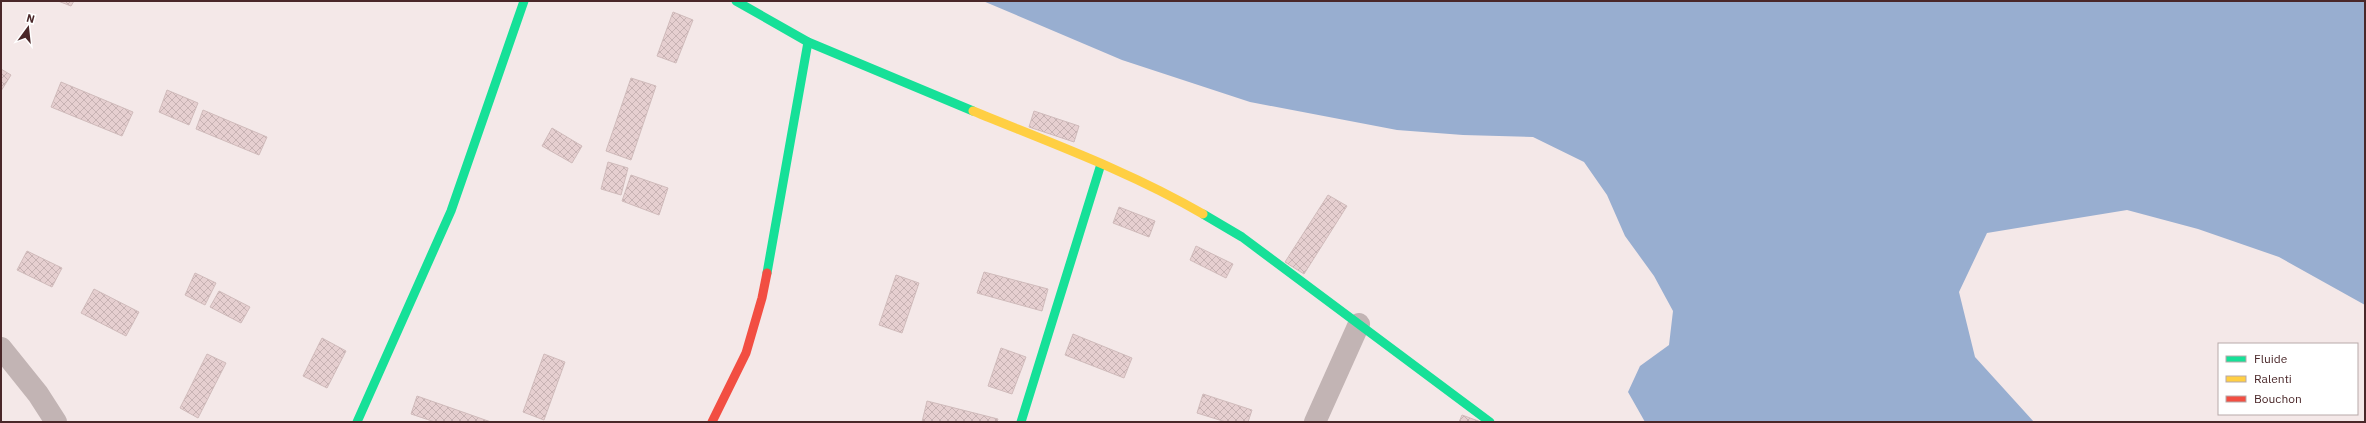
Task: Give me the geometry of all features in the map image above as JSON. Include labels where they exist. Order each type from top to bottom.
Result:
[{"type":"street","points":[[357,422],[452,211],[524,1]]},
{"type":"street","points":[[736,1],[808,42],[1101,164],[1177,199],[1242,237],[1490,422]]},
{"type":"street","points":[[712,422],[746,353],[762,298],[808,42]]},
{"type":"street","points":[[1021,422],[1101,164]]},
{"type":"street","points":[[1315,422],[1359,324]]},
{"type":"street","points":[[1,348],[38,394],[56,422]]},
{"type":"water","points":[[983,1],[2365,1],[2365,305],[2279,257],[2198,229],[2127,210],[1987,233],[1959,292],[1975,357],[2034,422],[1645,422],[1628,392],[1640,366],[1669,345],[1673,311],[1654,276],[1625,236],[1607,195],[1584,162],[1533,137],[1463,135],[1397,130],[1250,102],[1122,60]]},
{"type":"building","points":[[58,1],[74,1],[71,6]]},
{"type":"building","points":[[673,12],[693,20],[676,63],[657,56]]},
{"type":"building","points":[[1,69],[11,75],[1,91]]},
{"type":"building","points":[[631,78],[656,86],[631,160],[606,151]]},
{"type":"building","points":[[61,82],[133,112],[122,136],[51,107]]},
{"type":"building","points":[[167,90],[198,103],[189,125],[159,112]]},
{"type":"building","points":[[203,110],[267,137],[259,155],[196,129]]},
{"type":"building","points":[[1034,111],[1079,126],[1074,142],[1029,127]]},
{"type":"building","points":[[552,128],[582,146],[572,163],[542,146]]},
{"type":"building","points":[[608,162],[628,168],[621,195],[601,189]]},
{"type":"building","points":[[631,175],[668,188],[659,215],[622,201]]},
{"type":"building","points":[[1328,195],[1347,206],[1304,274],[1285,262]]},
{"type":"building","points":[[1119,207],[1155,221],[1149,237],[1113,223]]},
{"type":"building","points":[[1196,246],[1233,264],[1226,278],[1190,260]]},
{"type":"building","points":[[27,251],[62,268],[52,287],[17,270]]},
{"type":"building","points":[[984,272],[1048,289],[1042,311],[977,293]]},
{"type":"building","points":[[195,273],[216,283],[205,305],[185,295]]},
{"type":"building","points":[[896,275],[919,283],[902,333],[879,325]]},
{"type":"building","points":[[94,289],[139,312],[126,336],[81,313]]},
{"type":"building","points":[[219,291],[250,307],[241,323],[210,307]]},
{"type":"building","points":[[1073,334],[1132,358],[1124,378],[1065,355]]},
{"type":"building","points":[[322,338],[346,351],[327,388],[303,376]]},
{"type":"building","points":[[1001,348],[1026,357],[1012,394],[988,386]]},
{"type":"building","points":[[207,354],[226,363],[198,418],[180,408]]},
{"type":"building","points":[[544,354],[565,362],[544,420],[523,412]]},
{"type":"building","points":[[1203,394],[1252,410],[1248,422],[1226,422],[1197,413]]},
{"type":"building","points":[[417,396],[491,422],[435,422],[411,414]]},
{"type":"building","points":[[927,401],[998,419],[997,422],[922,422]]},
{"type":"building","points":[[1462,415],[1481,422],[1459,422]]},
{"type":"traffic: fast","points":[[357,422],[451,211],[524,1]]},
{"type":"traffic: fast","points":[[736,1],[808,42],[973,111]]},
{"type":"traffic: fast","points":[[767,273],[808,42]]},
{"type":"traffic: fast","points":[[1021,422],[1101,164]]},
{"type":"traffic: fast","points":[[1203,214],[1242,237],[1490,422]]},
{"type":"traffic: slow","points":[[973,111],[1119,171],[1203,214]]},
{"type":"traffic: jam","points":[[712,422],[746,353],[762,298],[767,273]]}]
